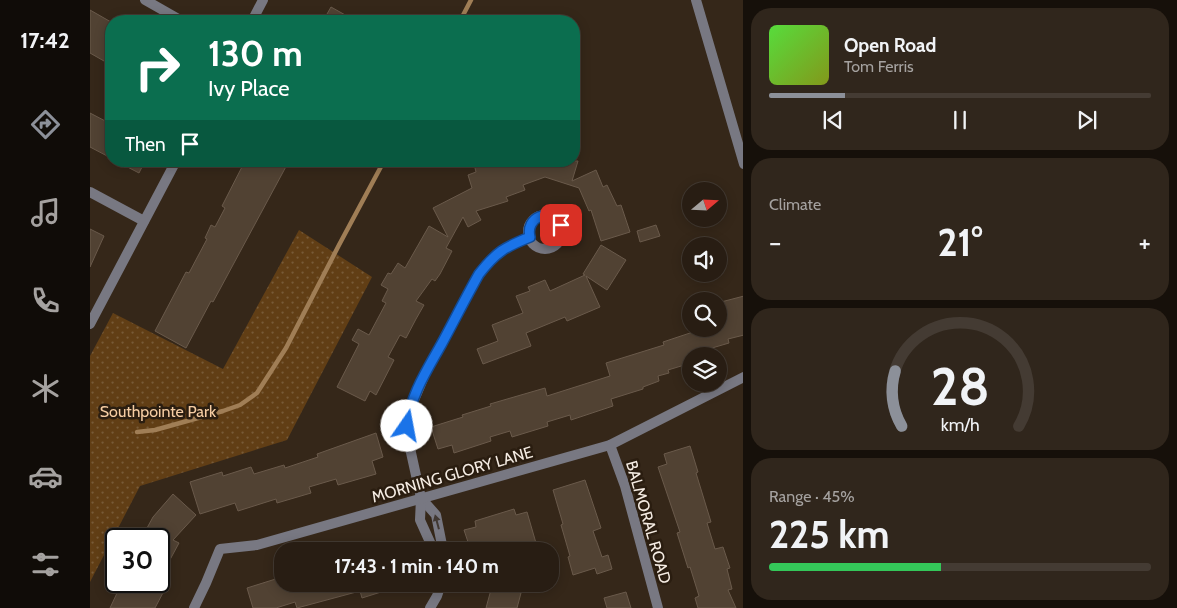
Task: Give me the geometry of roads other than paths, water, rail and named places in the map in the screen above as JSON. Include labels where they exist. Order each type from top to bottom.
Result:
[{"type":"street","points":[[145,0],[171,15]]},
{"type":"street","points":[[255,15],[263,0]]},
{"type":"street","points":[[696,0],[740,140],[743,164]]},
{"type":"street","points":[[90,324],[173,167]]},
{"type":"street","points":[[90,192],[144,221]]},
{"type":"street","points":[[430,542],[420,520],[420,498],[408,439],[408,412],[425,374],[479,274],[501,250],[530,237]]},
{"type":"street","name":"MORNING GLORY LANE","points":[[194,608],[220,550],[256,545],[610,445],[743,377]]},
{"type":"street","name":"BALMORAL ROAD","points":[[610,445],[625,486],[658,608]]},
{"type":"street","points":[[420,498],[436,515],[441,542]]},
{"type":"street","points":[[430,608],[438,592]]},
{"type":"waterway","points":[[463,15],[471,0]]},
{"type":"waterway","points":[[137,432],[155,430],[223,411],[240,405],[257,393],[286,348],[381,167]]},
{"type":"park label","name":"Southpointe Park","points":[[158,411]]}]
